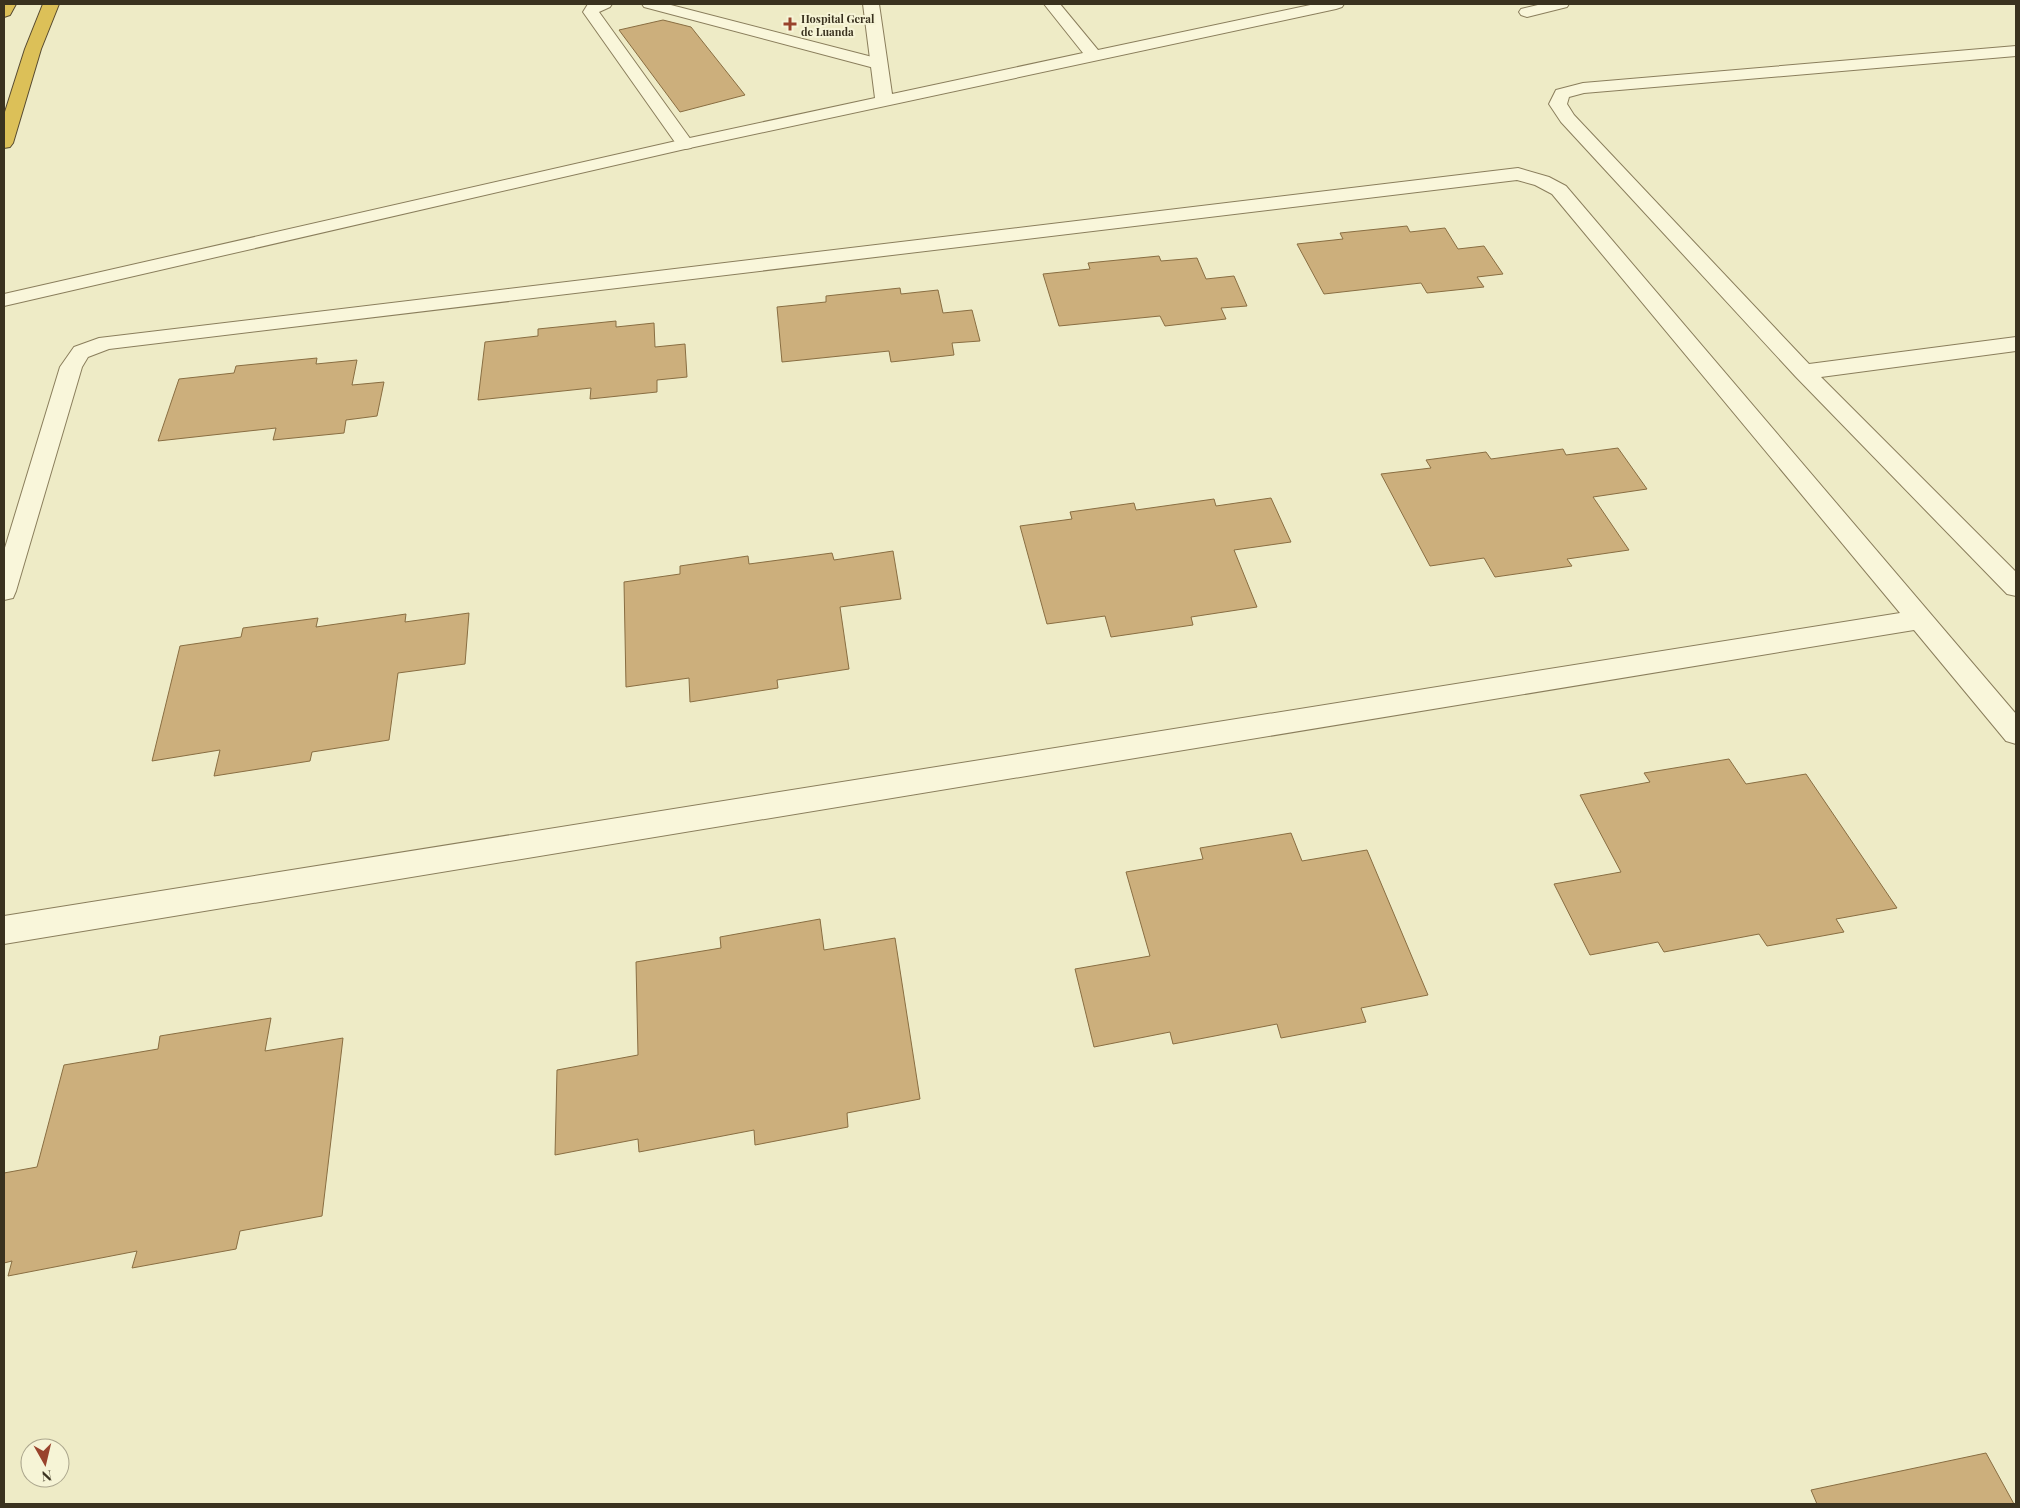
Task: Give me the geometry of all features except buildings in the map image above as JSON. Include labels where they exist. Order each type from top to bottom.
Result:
[{"type":"highway","points":[[4,12],[8,4]]},
{"type":"highway","points":[[4,143],[33,49],[51,4]]},
{"type":"street","points":[[604,4],[594,7],[591,12],[685,144]]},
{"type":"street","points":[[650,4],[878,64]]},
{"type":"street","points":[[871,4],[884,101]]},
{"type":"street","points":[[1052,4],[1093,55]]},
{"type":"street","points":[[4,300],[685,144],[1093,55],[1247,15],[1336,4]]},
{"type":"street","points":[[1527,12],[1561,4]]},
{"type":"street","points":[[2016,50],[1583,88],[1562,94],[1558,104],[1567,118],[1804,372],[2016,587]]},
{"type":"street","points":[[4,591],[71,366],[81,352],[106,343],[1518,174],[1542,181],[1559,190],[2016,733]]},
{"type":"street","points":[[1804,372],[2016,344]]},
{"type":"street","points":[[4,930],[1920,619]]},
{"type":"place","name":"Hospital Geral de Luanda","points":[[790,24]]}]
